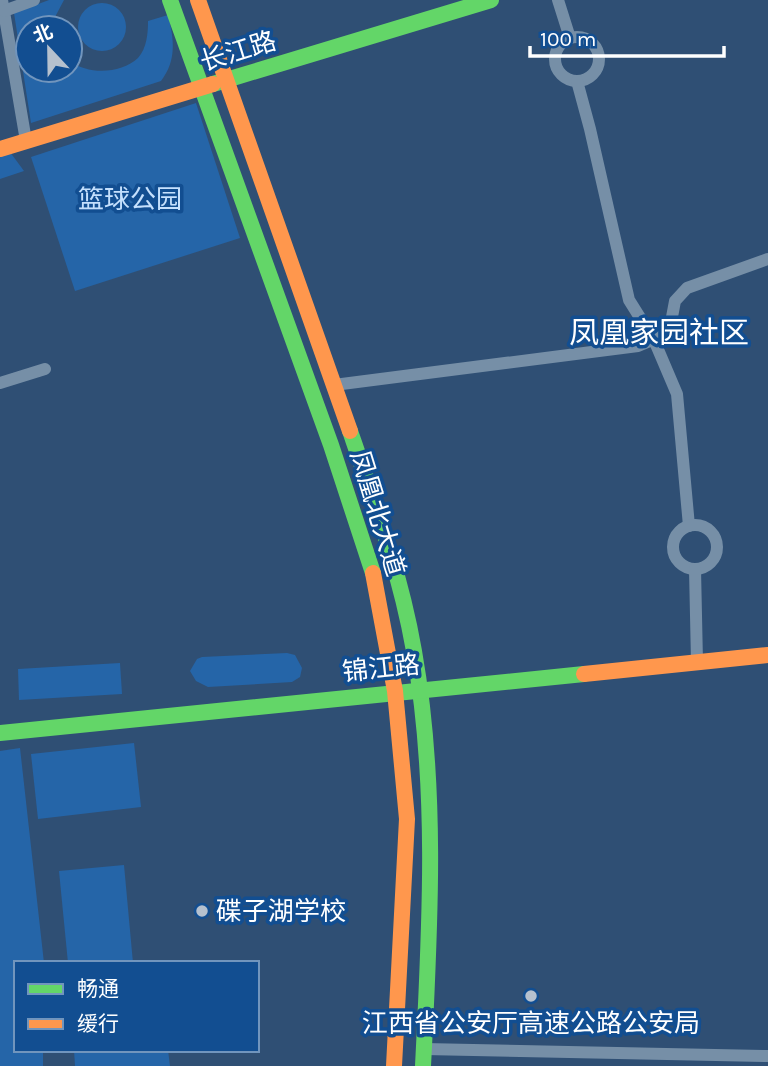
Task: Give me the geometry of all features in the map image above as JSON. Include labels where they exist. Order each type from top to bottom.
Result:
[{"type":"main road","name":"凤凰北大道","points":[[170,0],[372,566],[395,691],[407,819],[394,1066]]},
{"type":"main road","name":"凤凰北大道","points":[[198,0],[375,503],[403,600],[420,689],[430,810],[430,926],[423,1066]]},
{"type":"main road","name":"长江路","points":[[0,149],[491,0]]},
{"type":"main road","name":"锦江路","points":[[0,733],[768,655]]},
{"type":"street","points":[[26,141],[3,6],[34,0]]},
{"type":"street","points":[[558,0],[570,38]]},
{"type":"street","points":[[570,38],[585,38],[591,42],[598,55],[595,70],[584,79],[577,80],[559,72],[555,59],[559,46],[570,38]]},
{"type":"street","points":[[577,80],[629,300],[654,340],[677,394],[689,527]]},
{"type":"street","points":[[334,385],[638,346],[669,333],[675,301],[687,288],[768,259]]},
{"type":"street","points":[[0,383],[45,369]]},
{"type":"street","points":[[696,525],[710,531],[717,544],[714,558],[709,564],[695,569],[682,565],[677,560],[673,547],[678,534],[696,525]]},
{"type":"street","points":[[695,569],[697,662]]},
{"type":"street","points":[[424,1049],[768,1056]]},
{"type":"green space","points":[[49,0],[64,0],[57,14],[14,13]]},
{"type":"green space","points":[[102,3],[119,10],[126,27],[119,44],[102,51],[85,44],[82,14],[85,10]]},
{"type":"green space","points":[[168,15],[173,49],[170,65],[161,81],[31,123],[25,84],[84,84],[84,68],[104,71],[123,67],[141,54],[148,21]]},
{"type":"green space","name":"篮球公园","points":[[196,103],[240,238],[75,291],[31,157]]},
{"type":"green space","points":[[10,152],[24,171],[0,179],[0,156]]},
{"type":"green space","points":[[287,653],[295,655],[302,668],[300,677],[292,682],[208,687],[196,681],[190,671],[197,659],[202,657]]},
{"type":"green space","points":[[120,663],[122,694],[19,700],[18,669]]},
{"type":"green space","points":[[134,743],[141,807],[38,819],[31,754]]},
{"type":"green space","points":[[20,748],[44,961],[14,961],[14,1052],[43,1052],[43,1066],[0,1066],[0,751]]},
{"type":"green space","points":[[124,865],[133,961],[68,961],[59,871]]},
{"type":"green space","points":[[74,1052],[168,1052],[170,1066],[75,1066]]},
{"type":"traffic: fast","points":[[170,0],[331,445],[373,573]]},
{"type":"traffic: fast","points":[[213,84],[491,0]]},
{"type":"traffic: fast","points":[[350,431],[402,595],[422,702],[427,754],[430,858],[423,1066]]},
{"type":"traffic: fast","points":[[0,733],[584,674]]},
{"type":"traffic: slow","points":[[198,0],[350,431]]},
{"type":"traffic: slow","points":[[0,149],[213,84]]},
{"type":"traffic: slow","points":[[373,573],[395,691],[407,819],[394,1066]]},
{"type":"traffic: slow","points":[[584,674],[768,655]]},
{"type":"place","name":"碟子湖学校","points":[[202,911]]},
{"type":"place","name":"江西省公安厅高速公路公安局","points":[[531,996]]},
{"type":"district","name":"凤凰家园社区","points":[[659,333]]}]
